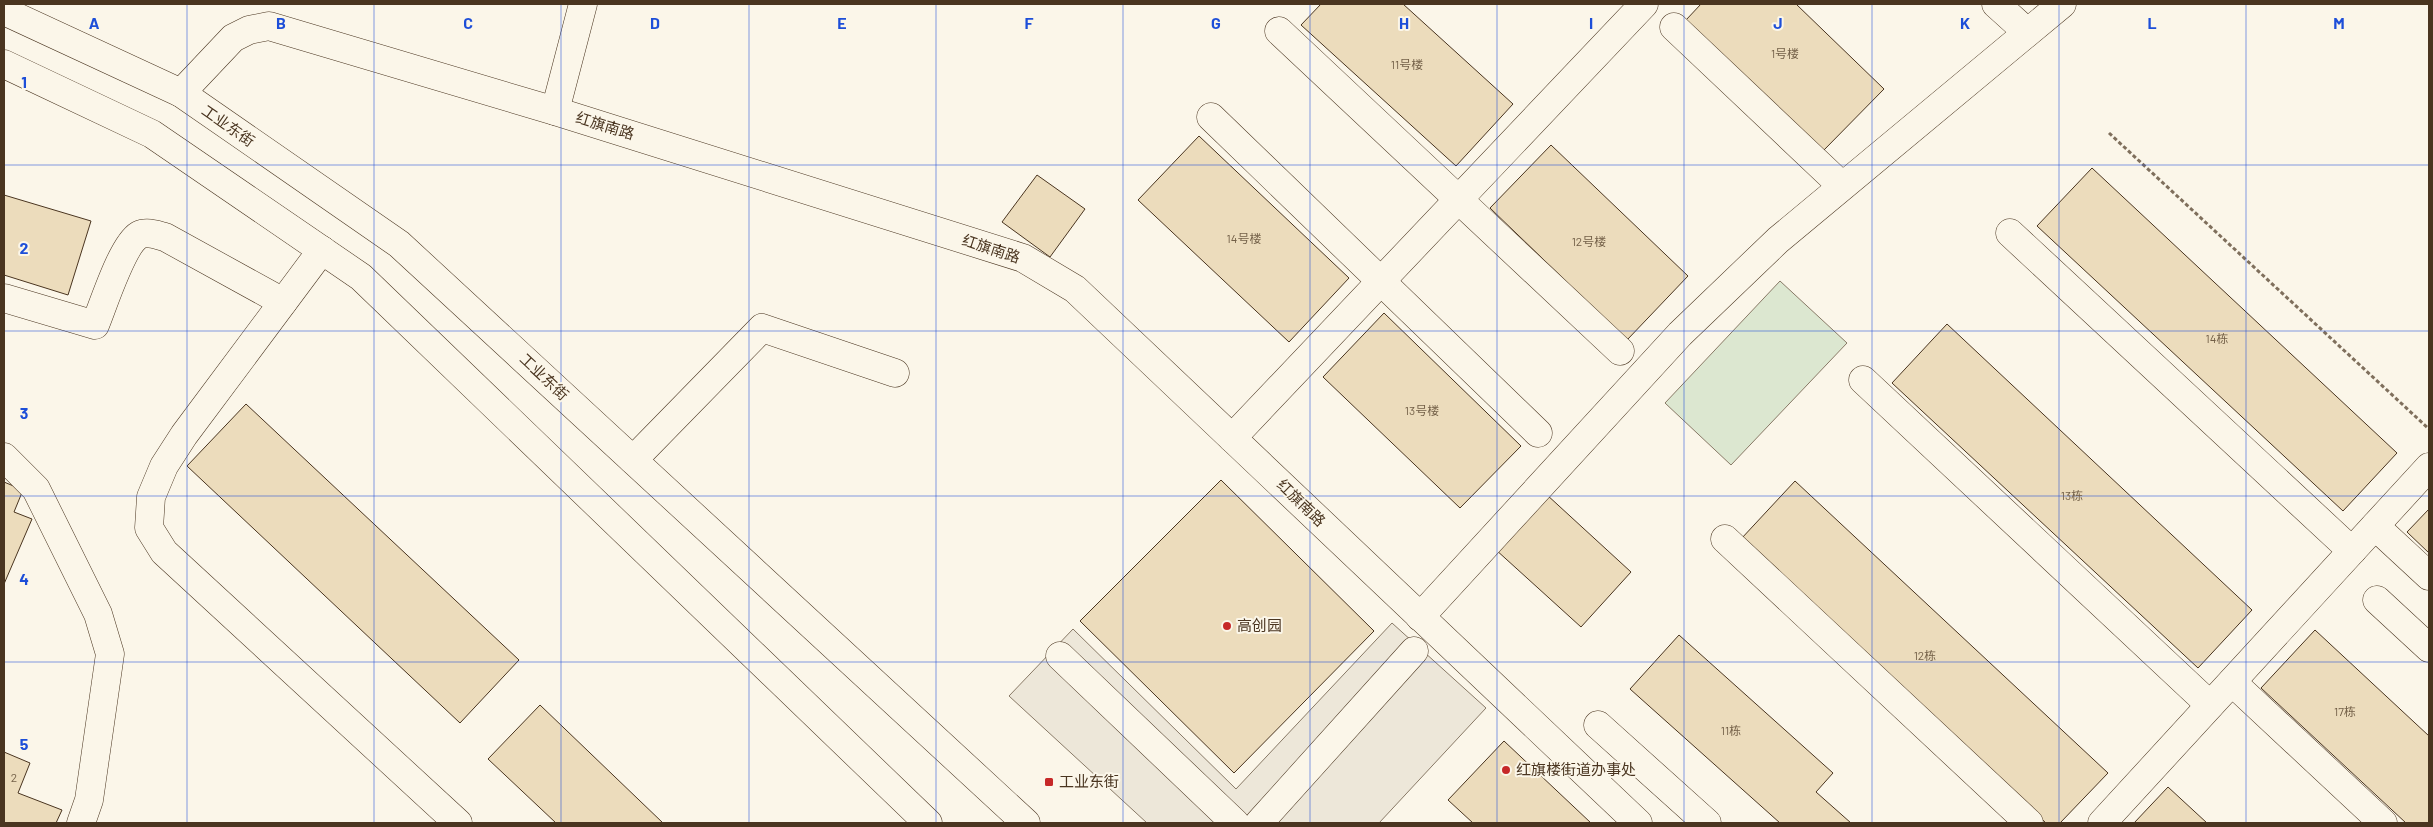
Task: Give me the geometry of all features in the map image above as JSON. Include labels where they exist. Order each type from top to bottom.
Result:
[{"type":"street","points":[[555,110],[583,4]]},
{"type":"street","points":[[1232,438],[1644,4]]},
{"type":"street","points":[[1996,4],[2027,32]]},
{"type":"street","points":[[1420,617],[1680,334],[1778,240],[2062,4]]},
{"type":"street","name":"工业东街","points":[[4,11],[181,93],[399,244],[1026,823]]},
{"type":"street","name":"红旗南路","points":[[181,93],[233,38],[249,30],[269,26],[555,110],[1024,258],[1075,289],[1638,823]]},
{"type":"street","points":[[1674,27],[1842,186]]},
{"type":"street","points":[[1279,31],[1620,351]]},
{"type":"street","points":[[4,64],[152,134],[362,276],[928,823]]},
{"type":"street","points":[[1210,117],[1538,433]]},
{"type":"street","points":[[4,298],[95,325],[128,246],[139,235],[152,233],[165,237],[283,302]]},
{"type":"street","points":[[2010,233],[2352,550]]},
{"type":"street","points":[[322,250],[184,435],[164,466],[151,497],[149,528],[164,552],[458,823]]},
{"type":"street","points":[[633,460],[762,328],[895,373]]},
{"type":"street","points":[[1863,380],[2210,705]]},
{"type":"street","points":[[4,456],[36,489],[98,614],[110,654],[90,800],[81,823]]},
{"type":"street","points":[[2102,823],[2429,467]]},
{"type":"street","points":[[2375,526],[2429,576]]},
{"type":"street","points":[[1725,539],[2029,823]]},
{"type":"street","points":[[2377,600],[2429,648]]},
{"type":"street","points":[[1259,823],[1414,651]]},
{"type":"street","points":[[1060,656],[1235,823]]},
{"type":"street","points":[[2232,682],[2383,823]]},
{"type":"street","points":[[1598,725],[1707,823]]},
{"type":"path","points":[[2109,133],[2429,429]]},
{"type":"green space","points":[[1780,281],[1847,343],[1731,465],[1665,403]]},
{"type":"shaded area","points":[[1392,623],[1486,708],[1379,823],[1147,823],[1009,696],[1073,629],[1236,789]]},
{"type":"building","points":[[1321,4],[1403,4],[1513,104],[1456,166],[1301,25]]},
{"type":"building","points":[[1701,4],[1796,4],[1884,89],[1823,151],[1686,20]]},
{"type":"building","points":[[1199,136],[1349,278],[1289,342],[1138,200]]},
{"type":"building","points":[[1551,145],[1688,276],[1627,340],[1490,208]]},
{"type":"building","points":[[2092,168],[2397,453],[2343,511],[2037,226]]},
{"type":"building","points":[[1037,175],[1085,209],[1050,257],[1002,222]]},
{"type":"building","points":[[4,195],[91,221],[68,295],[4,275]]},
{"type":"building","points":[[1384,313],[1521,446],[1460,508],[1323,377]]},
{"type":"building","points":[[1947,324],[2252,610],[2198,668],[1892,383]]},
{"type":"building","points":[[246,404],[519,660],[460,723],[187,466]]},
{"type":"building","name":"高创园","points":[[1221,480],[1374,631],[1234,773],[1080,621]]},
{"type":"building","points":[[1795,481],[2108,773],[2060,823],[2046,823],[1741,539]]},
{"type":"building","points":[[4,482],[23,490],[14,512],[32,519],[4,584]]},
{"type":"building","points":[[1546,494],[1631,572],[1581,627],[1495,549]]},
{"type":"building","points":[[2429,509],[2429,553],[2407,532]]},
{"type":"building","points":[[2315,630],[2429,736],[2429,823],[2406,823],[2261,688]]},
{"type":"building","points":[[1679,635],[1833,773],[1816,792],[1851,823],[1780,823],[1630,689]]},
{"type":"building","points":[[540,705],[663,823],[556,823],[488,759]]},
{"type":"building","name":"红旗楼街道办事处","points":[[1504,741],[1591,823],[1473,823],[1448,800]]},
{"type":"building","points":[[4,752],[30,763],[18,793],[62,810],[56,823],[4,823]]},
{"type":"building","points":[[2168,787],[2207,823],[2134,823]]},
{"type":"place","name":"高创园","points":[[1227,626]]},
{"type":"place","name":"红旗楼街道办事处","points":[[1506,770]]},
{"type":"place","name":"工业东街","points":[[1049,782]]}]
